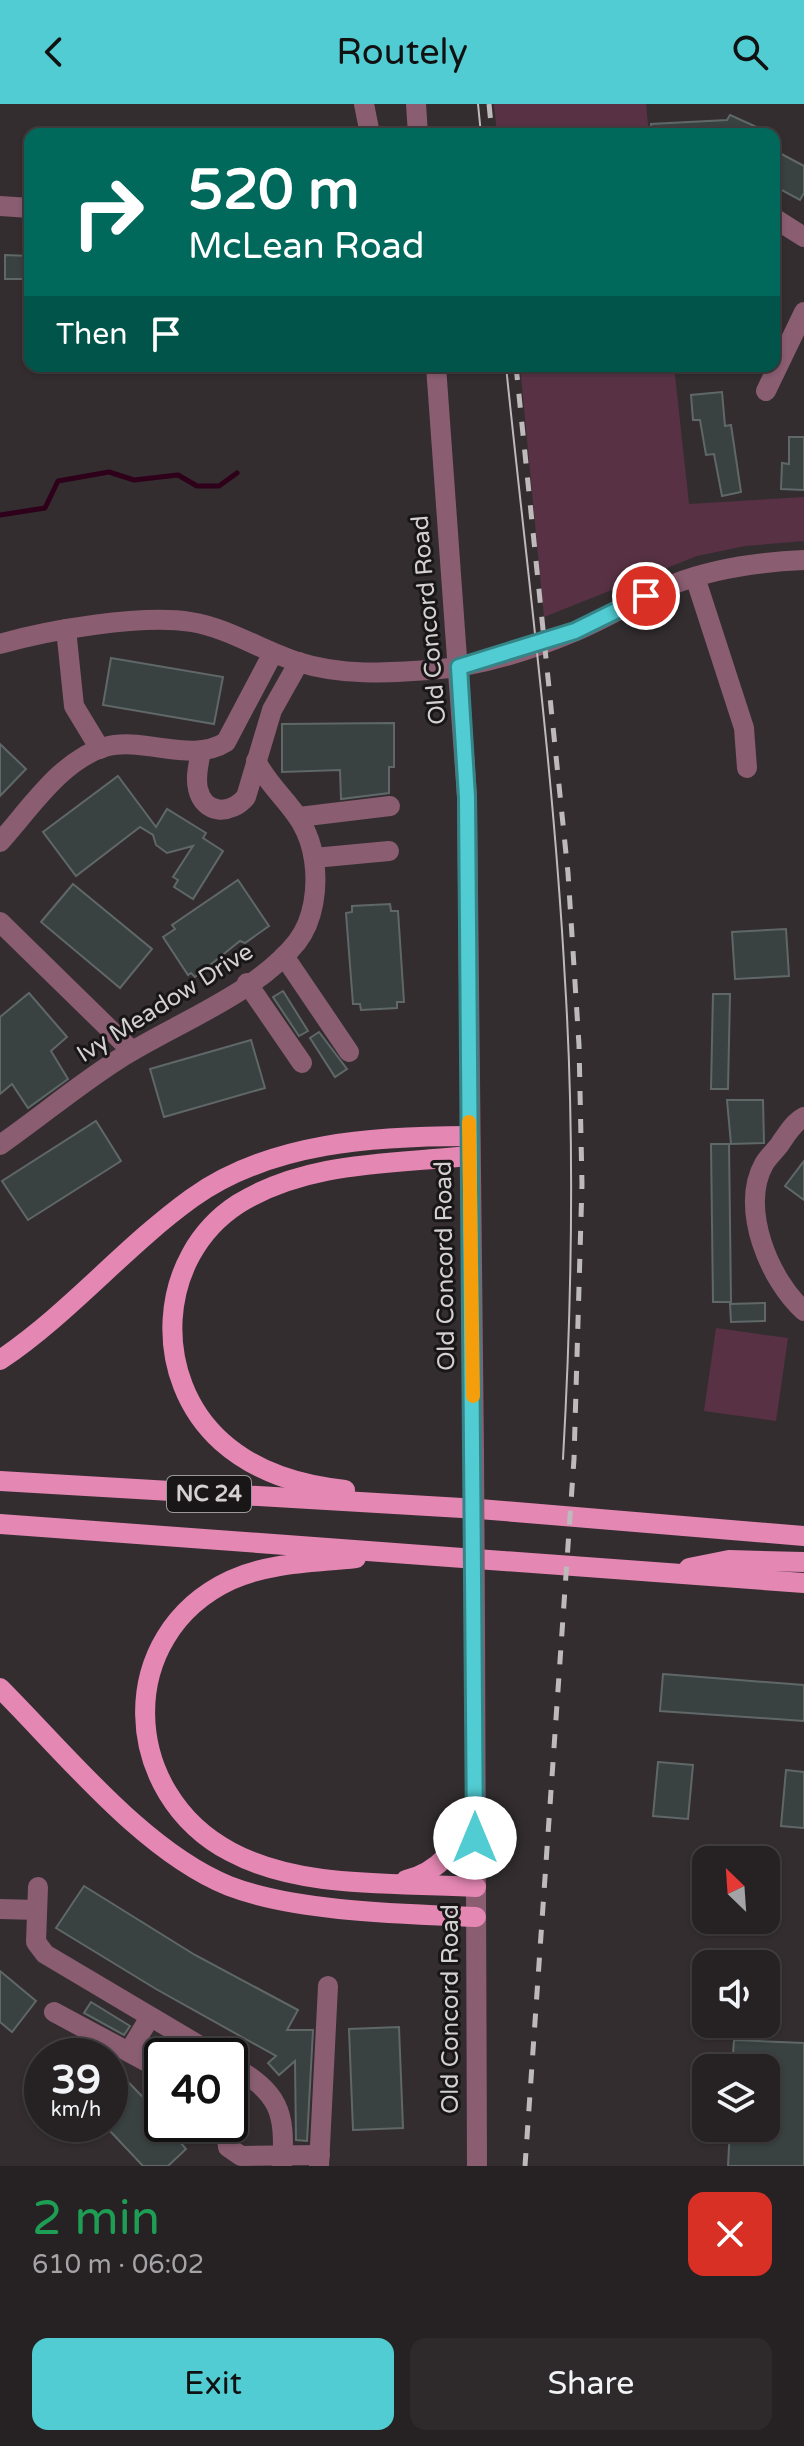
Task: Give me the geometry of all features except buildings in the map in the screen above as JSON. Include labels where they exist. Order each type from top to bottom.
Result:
[{"type":"main road","points":[[0,1360],[61,1312],[172,1214],[238,1172],[281,1156],[401,1138],[469,1146]]},
{"type":"main road","points":[[419,1506],[396,1496],[298,1482],[257,1467],[239,1456],[209,1428],[187,1395],[174,1357],[172,1315],[179,1282],[195,1250],[220,1219],[258,1193],[305,1175],[469,1146]]},
{"type":"main road","name":"NC 24","points":[[0,1481],[419,1506],[804,1536]]},
{"type":"main road","name":"NC 24","points":[[0,1524],[804,1583]]},
{"type":"main road","points":[[391,1554],[272,1566],[230,1581],[192,1607],[164,1643],[149,1678],[144,1720],[151,1762],[178,1811],[213,1842],[262,1866],[336,1879],[476,1887]]},
{"type":"main road","points":[[666,1573],[729,1560],[804,1562]]},
{"type":"main road","points":[[0,1688],[125,1814],[153,1839],[205,1875],[259,1896],[296,1902],[476,1917]]},
{"type":"main road","points":[[396,1882],[416,1877],[444,1861],[475,1813]]},
{"type":"street","points":[[364,104],[369,128]]},
{"type":"street","points":[[416,104],[418,128]]},
{"type":"street","points":[[0,206],[24,208]]},
{"type":"street","points":[[780,222],[804,237]]},
{"type":"street","points":[[780,362],[804,312]]},
{"type":"street","name":"Old Concord Road","points":[[436,372],[467,797],[477,2166]]},
{"type":"street","points":[[766,391],[775,372]]},
{"type":"street","points":[[0,644],[66,629],[176,620],[211,627],[299,662],[345,672],[459,667],[575,631],[695,577],[736,567],[804,560]]},
{"type":"street","points":[[695,577],[744,728],[747,768]]},
{"type":"street","points":[[66,629],[74,706],[100,749]]},
{"type":"street","points":[[273,653],[232,734],[208,750],[198,792],[213,810],[239,805],[246,797],[272,710],[299,662]]},
{"type":"street","points":[[0,842],[70,766],[100,749],[126,744],[208,750],[256,761]]},
{"type":"street","name":"Ivy Meadow Drive","points":[[0,1145],[132,1051],[247,983],[284,956],[299,939],[309,919],[314,898],[314,858],[299,817],[256,761]]},
{"type":"street","points":[[299,817],[390,806]]},
{"type":"street","points":[[314,858],[389,851]]},
{"type":"street","points":[[0,922],[132,1051]]},
{"type":"street","points":[[284,956],[349,1052]]},
{"type":"street","points":[[247,983],[302,1063]]},
{"type":"street","points":[[804,1117],[796,1122],[764,1164],[758,1179],[756,1216],[762,1245],[778,1281],[804,1311]]},
{"type":"street","points":[[38,1887],[36,1942],[45,1954],[186,2038]]},
{"type":"street","points":[[0,1909],[37,1910]]},
{"type":"street","points":[[227,2142],[228,2147],[241,2156],[320,2161],[328,1986]]},
{"type":"street","points":[[54,2012],[144,2060]]},
{"type":"street","points":[[129,2052],[150,2017]]},
{"type":"street","points":[[248,2076],[267,2088],[279,2108],[284,2126],[282,2160]]},
{"type":"shaded area","points":[[494,104],[646,104],[648,128],[496,128]]},
{"type":"shaded area","points":[[521,372],[675,372],[689,504],[804,497],[804,541],[745,546],[697,556],[544,617]]},
{"type":"shaded area","points":[[716,1328],[788,1338],[776,1421],[704,1411]]},
{"type":"waterway","points":[[0,515],[45,508],[58,481],[109,472],[134,480],[178,475],[197,486],[219,486],[237,473]]},
{"type":"tram line","points":[[478,104],[480,128]]},
{"type":"tram line","points":[[507,372],[547,750],[568,1041],[571,1220],[563,1459]]},
{"type":"railway","points":[[489,104],[491,128]]},
{"type":"railway","points":[[517,372],[568,873],[579,1045],[582,1184],[574,1459],[525,2166]]},
{"type":"slow traffic","points":[[469,1122],[473,1396]]},
{"type":"route","points":[[475,1838],[467,797],[459,667],[575,631],[646,596]]}]
